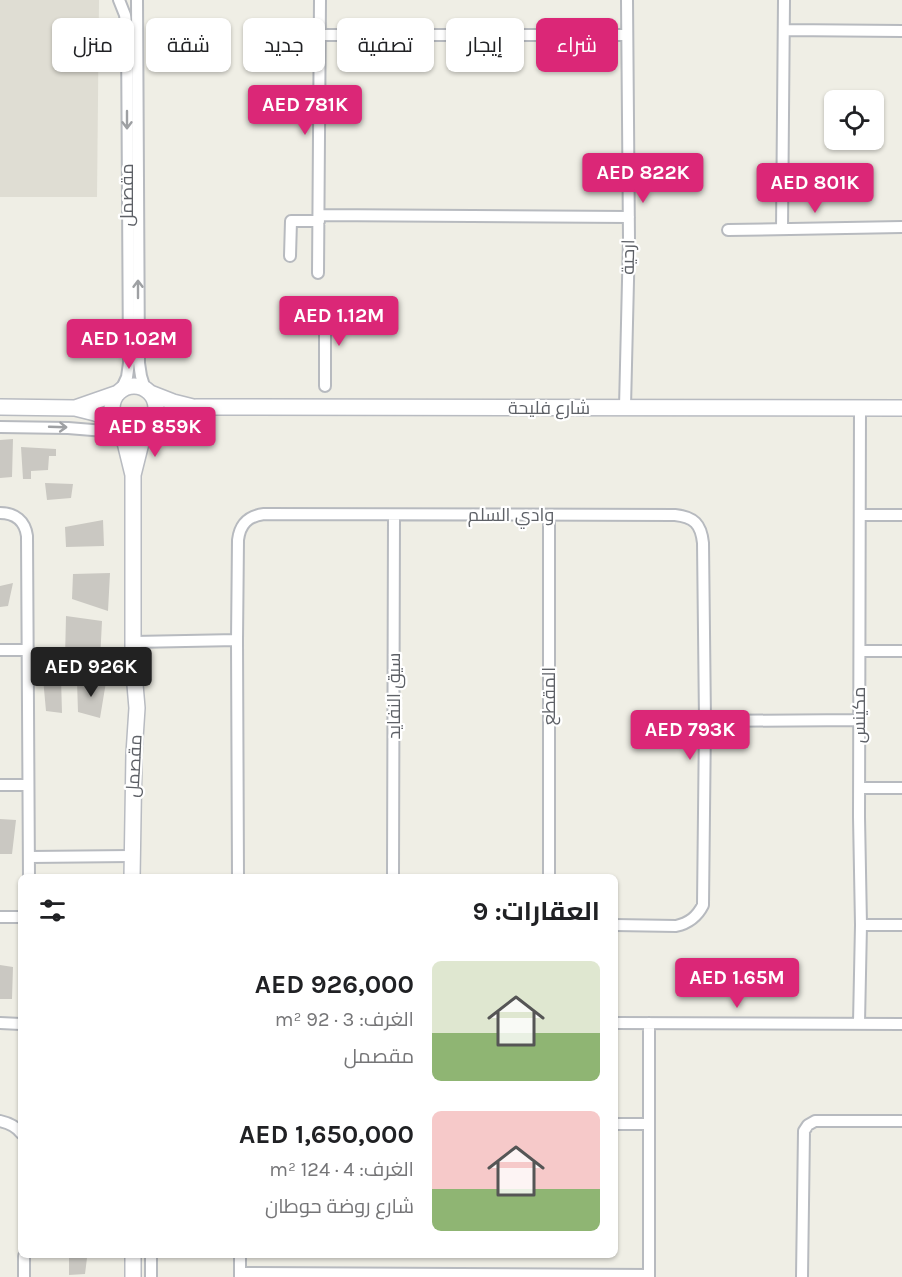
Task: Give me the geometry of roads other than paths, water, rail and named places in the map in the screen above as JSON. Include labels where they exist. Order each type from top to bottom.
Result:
[{"type":"street","name":"مقصمل","points":[[119,391],[127,377],[129,363],[128,31],[120,0]]},
{"type":"street","name":"مقصمل","points":[[136,0],[138,363],[148,391]]},
{"type":"street","points":[[320,0],[320,18]]},
{"type":"street","name":"ارحية","points":[[625,407],[629,218],[627,0]]},
{"type":"street","points":[[782,229],[784,0]]},
{"type":"street","points":[[784,30],[902,32]]},
{"type":"street","points":[[325,35],[627,35]]},
{"type":"street","points":[[318,273],[320,72]]},
{"type":"street","points":[[290,256],[291,221],[319,218],[629,218]]},
{"type":"street","points":[[728,230],[902,227]]},
{"type":"street","points":[[325,309],[325,386]]},
{"type":"street","points":[[0,407],[75,408],[95,413],[122,427],[142,429],[150,424],[155,416],[156,404],[148,391],[133,386],[75,408]]},
{"type":"street","points":[[119,391],[112,404],[112,410],[122,427]]},
{"type":"street","name":"شارع فليحة","points":[[148,391],[173,402],[196,407],[902,408]]},
{"type":"street","name":"شارع فليحة","points":[[150,424],[173,412],[196,407]]},
{"type":"street","name":"مكينس","points":[[859,1023],[861,925],[860,407]]},
{"type":"street","name":"مقصمل","points":[[133,476],[142,439],[150,424]]},
{"type":"street","points":[[0,427],[68,428],[111,432],[122,427]]},
{"type":"street","name":"مقصمل","points":[[122,427],[133,476],[134,661],[137,708],[134,740],[132,874]]},
{"type":"street","points":[[0,513],[9,513],[18,517],[26,531],[29,874]]},
{"type":"street","name":"وادي السلم","points":[[238,874],[238,540],[239,532],[248,519],[264,514],[686,516],[696,522],[702,532],[703,543],[705,721],[703,905],[699,913],[685,924],[676,926],[618,925]]},
{"type":"street","name":"سيق النفايد","points":[[393,874],[394,515]]},
{"type":"street","name":"المقطع","points":[[549,515],[549,874]]},
{"type":"street","points":[[860,515],[902,515]]},
{"type":"street","points":[[134,642],[237,640]]},
{"type":"street","points":[[0,650],[27,650]]},
{"type":"street","points":[[860,651],[902,651]]},
{"type":"street","points":[[705,721],[859,720]]},
{"type":"street","points":[[0,785],[28,785]]},
{"type":"street","points":[[860,788],[902,788]]},
{"type":"street","points":[[30,857],[131,856]]},
{"type":"street","points":[[0,917],[18,917]]},
{"type":"street","points":[[861,925],[902,925]]},
{"type":"street","points":[[0,1023],[18,1024]]},
{"type":"street","points":[[618,1023],[902,1024]]},
{"type":"street","points":[[240,1258],[240,1275],[649,1276],[649,1023]]},
{"type":"street","points":[[0,1121],[18,1130]]},
{"type":"street","points":[[802,1277],[804,1131],[815,1121],[902,1121]]},
{"type":"street","points":[[618,1124],[649,1124]]},
{"type":"street","points":[[24,1258],[24,1277]]},
{"type":"street","points":[[133,1258],[133,1277]]},
{"type":"street","points":[[151,1258],[151,1277]]}]
